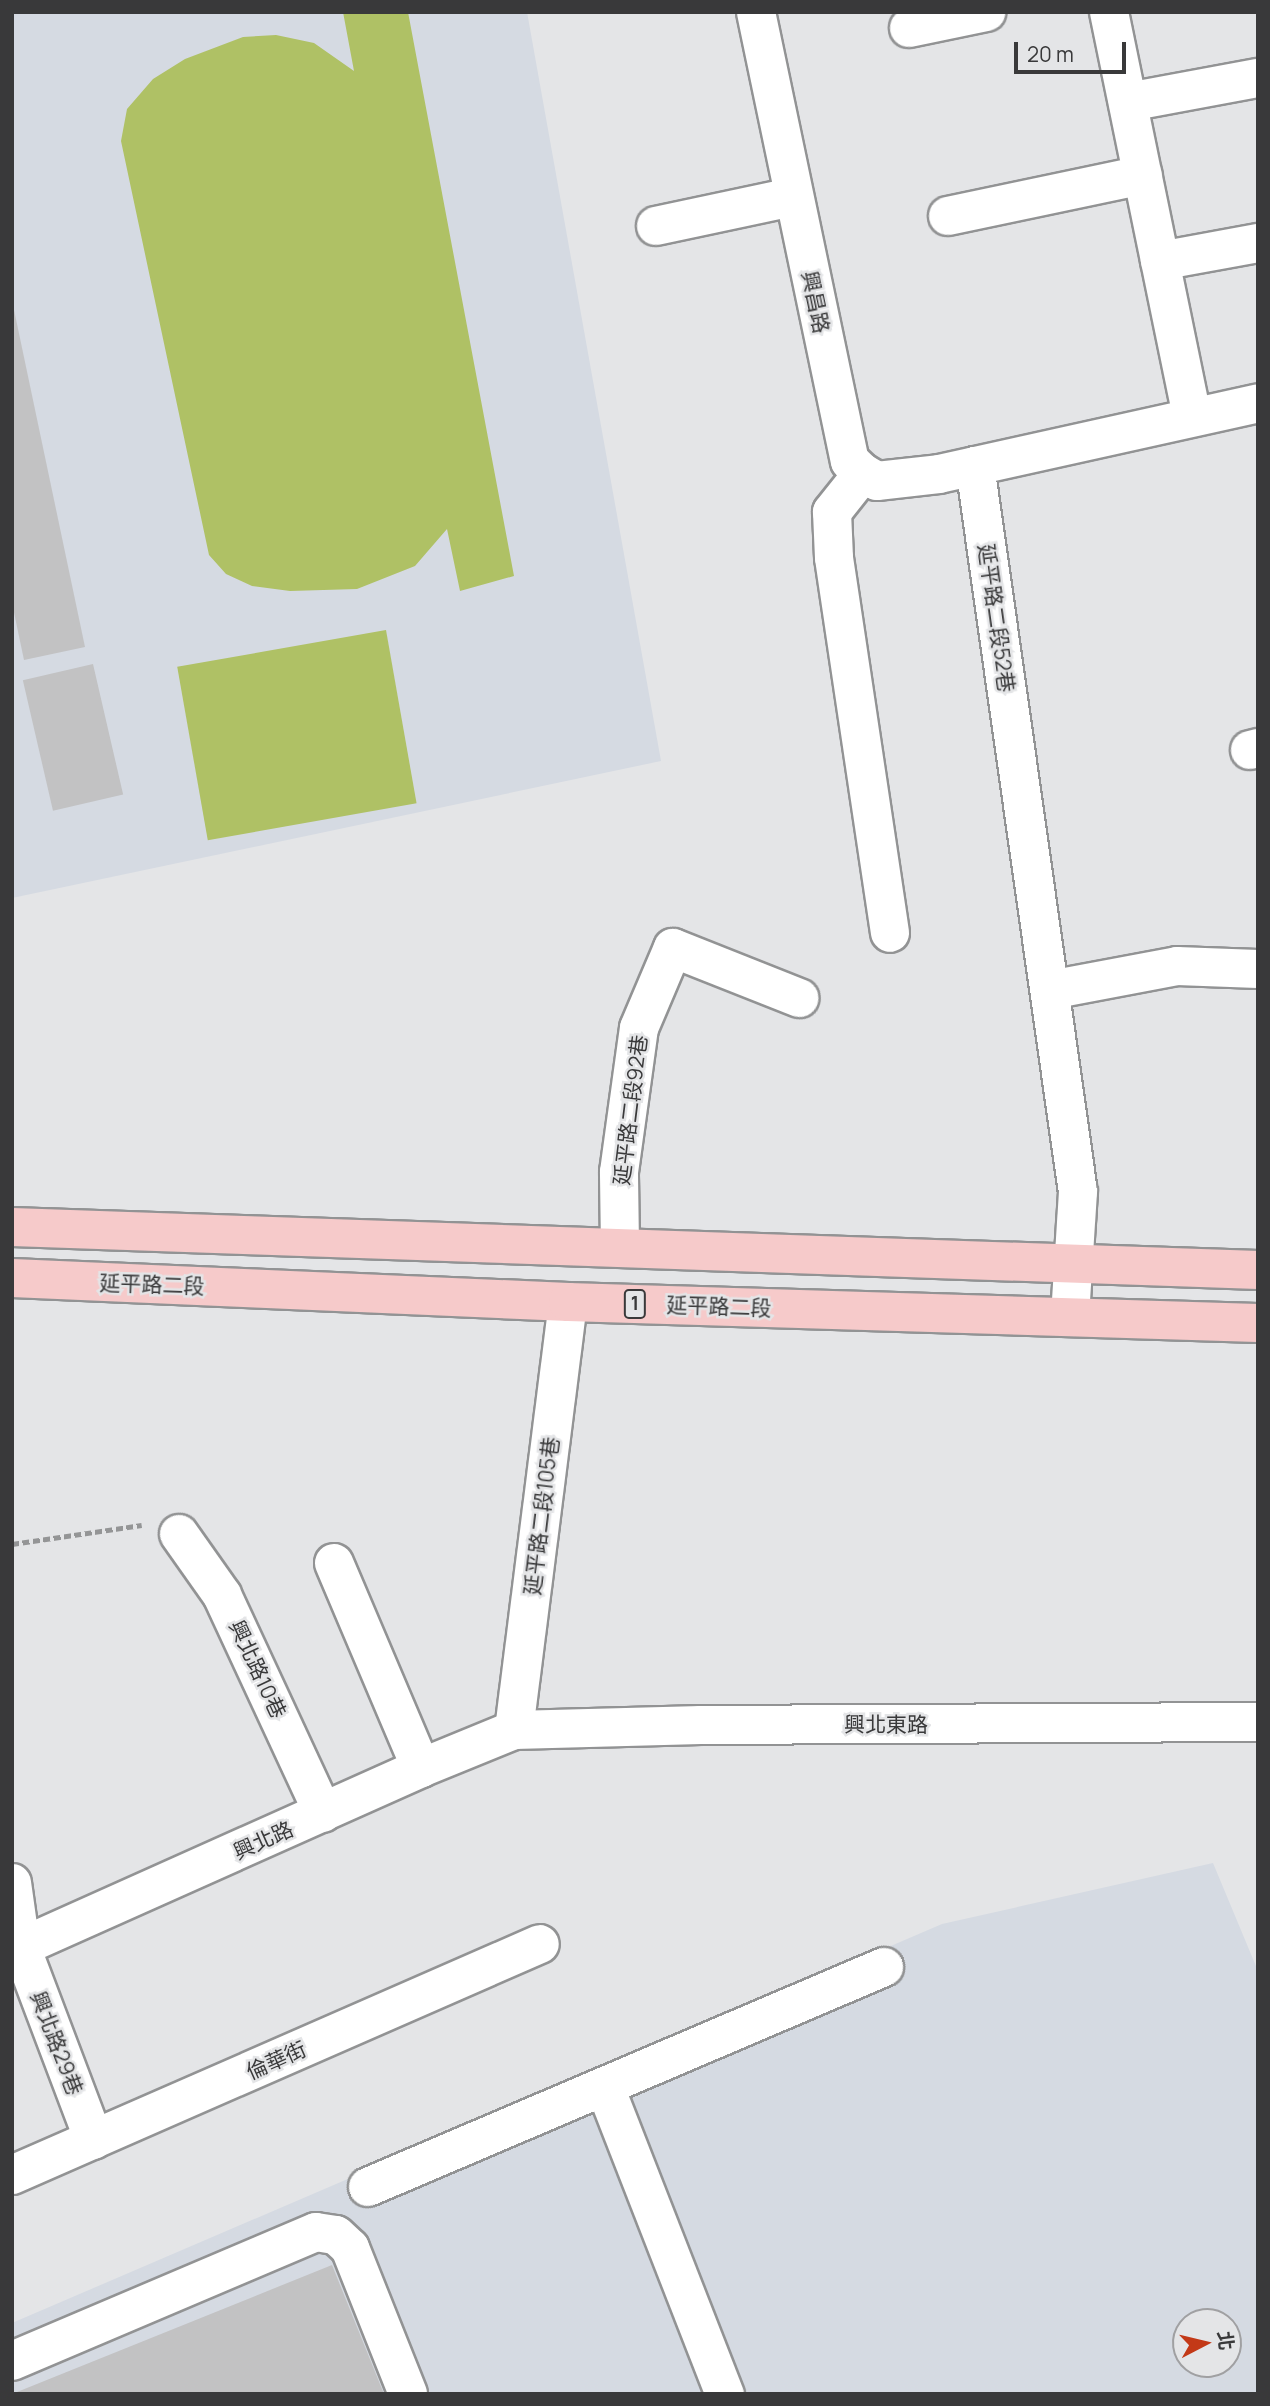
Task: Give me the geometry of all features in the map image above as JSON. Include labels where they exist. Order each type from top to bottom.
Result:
[{"type":"main road","points":[[12,1227],[1258,1270]]},
{"type":"main road","points":[[272,1289],[277,1236]]},
{"type":"main road","name":"延平路二段","points":[[12,1278],[568,1302],[1258,1323]]},
{"type":"street","name":"興昌路","points":[[756,12],[850,461],[863,473]]},
{"type":"street","points":[[909,28],[986,12]]},
{"type":"street","points":[[1109,12],[1192,416]]},
{"type":"street","points":[[1128,102],[1258,78]]},
{"type":"street","points":[[948,216],[1143,174]]},
{"type":"street","points":[[656,226],[793,197]]},
{"type":"street","points":[[1160,261],[1258,243]]},
{"type":"street","points":[[890,933],[834,558],[832,512],[863,473],[877,481],[939,474],[1258,403]]},
{"type":"street","name":"延平路二段52巷","points":[[975,466],[1078,1192],[1070,1317]]},
{"type":"street","name":"延平路二段92巷","points":[[620,1247],[619,1172],[639,1028],[673,948],[799,998]]},
{"type":"street","points":[[1050,990],[1177,966],[1258,969]]},
{"type":"street","name":"延平路二段105巷","points":[[514,1730],[568,1302]]},
{"type":"street","name":"興北路10巷","points":[[179,1534],[222,1595],[323,1813]]},
{"type":"street","points":[[334,1563],[421,1768]]},
{"type":"street","name":"興北東路","points":[[514,1730],[715,1725],[1258,1721]]},
{"type":"street","name":"興北路","points":[[17,1949],[421,1768],[514,1730]]},
{"type":"street","name":"興北路29巷","points":[[12,1883],[17,1949],[94,2140]]},
{"type":"street","name":"倫華街","points":[[12,2175],[540,1944]]},
{"type":"street","points":[[368,2187],[884,1967]]},
{"type":"street","points":[[605,2087],[725,2394]]},
{"type":"street","points":[[12,2361],[316,2232],[336,2235],[350,2248],[408,2394]]},
{"type":"path","points":[[12,1544],[136,1523],[179,1534]]},
{"type":"shaded area","points":[[12,12],[527,12],[661,761],[12,898]]},
{"type":"shaded area","points":[[1213,1863],[1258,1971],[1258,2394],[12,2394],[12,2323],[942,1924]]},
{"type":"green space","points":[[343,12],[408,12],[514,576],[460,591],[447,529],[415,566],[357,589],[290,591],[252,586],[226,574],[209,555],[121,141],[127,109],[153,79],[185,59],[243,37],[276,35],[314,43],[354,71]]},
{"type":"green space","points":[[386,630],[417,803],[208,840],[177,667]]},
{"type":"building","points":[[13,305],[85,647],[24,660],[12,603]]},
{"type":"building","points":[[93,664],[123,795],[53,811],[23,680]]},
{"type":"building","points":[[332,2265],[384,2394],[12,2394]]}]
